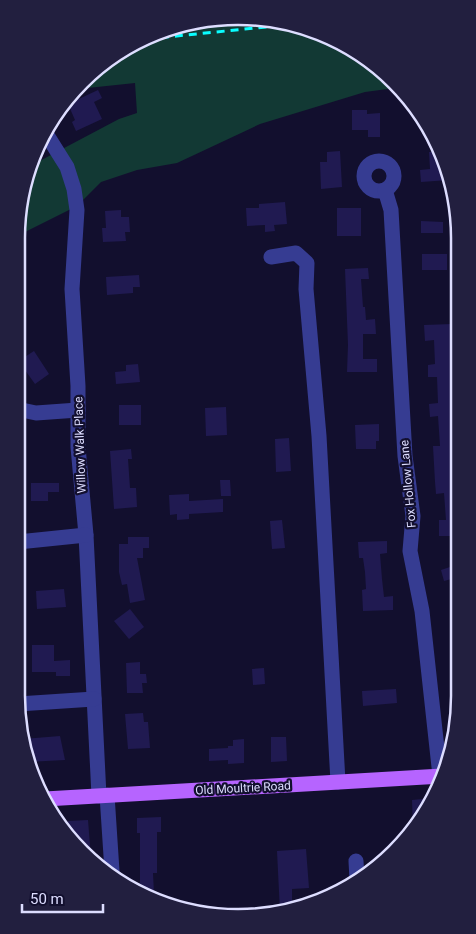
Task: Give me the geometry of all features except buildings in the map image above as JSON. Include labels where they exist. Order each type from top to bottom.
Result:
[{"type":"main road","name":"Old Moultrie Road","points":[[52,799],[436,776]]},
{"type":"street","name":"Willow Walk Place","points":[[50,139],[67,167],[74,189],[77,210],[72,289],[79,471],[86,535],[94,699],[112,867]]},
{"type":"street","name":"Fox Hollow Lane","points":[[385,190],[391,210],[405,456],[413,516],[410,551],[422,610],[440,765]]},
{"type":"street","points":[[270,257],[296,253],[307,263],[306,289],[319,436],[338,782]]},
{"type":"street","points":[[25,411],[36,413],[78,410]]},
{"type":"street","points":[[25,541],[86,535]]},
{"type":"street","points":[[25,704],[94,699]]},
{"type":"street","points":[[356,861],[357,872]]},
{"type":"green space","points":[[224,25],[252,25],[293,32],[320,41],[368,69],[390,89],[365,92],[260,124],[177,163],[137,170],[101,182],[77,206],[25,232],[29,196],[39,161],[119,119],[137,113],[135,83],[86,88],[108,69],[156,41],[196,29]]},
{"type":"railway","points":[[167,37],[266,27]]}]
